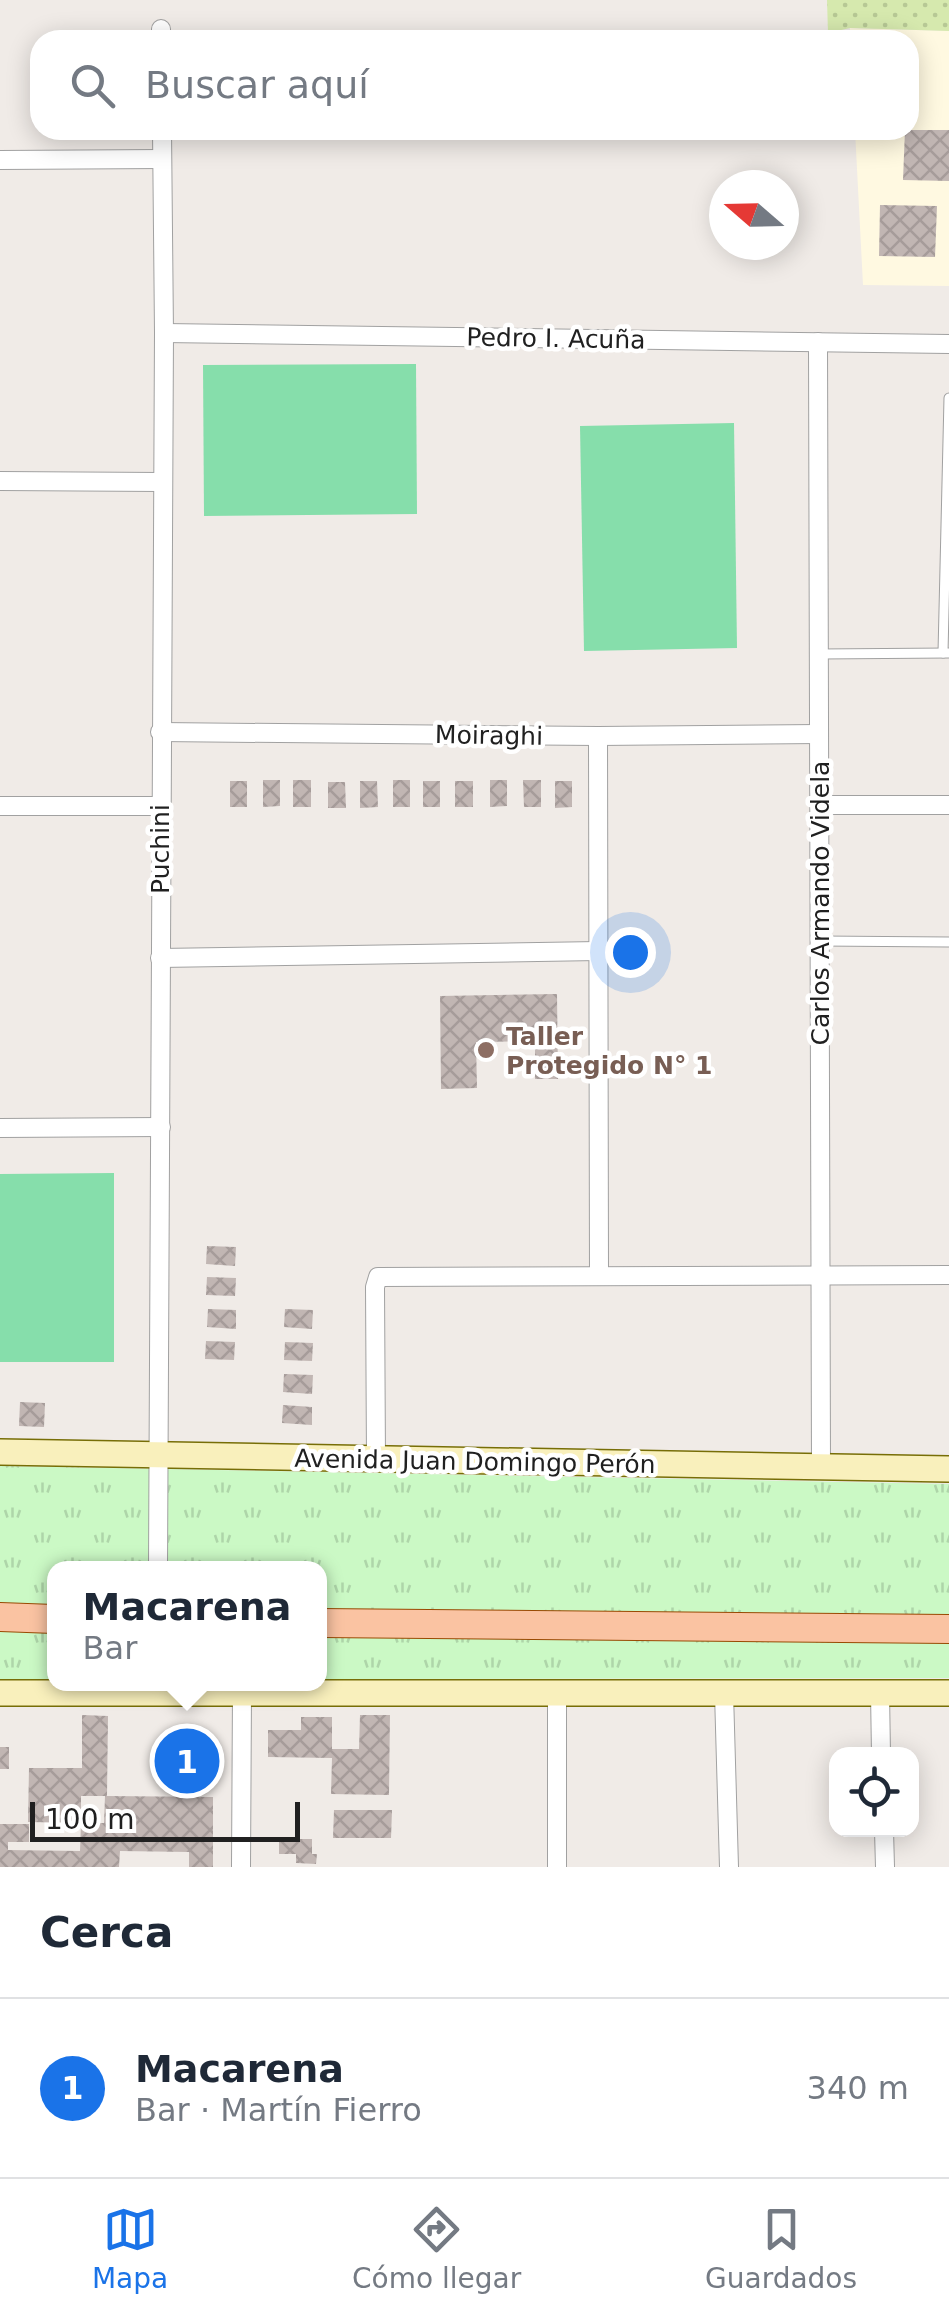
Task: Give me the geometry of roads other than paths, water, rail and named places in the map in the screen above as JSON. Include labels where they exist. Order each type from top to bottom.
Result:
[{"type":"main road","name":"Avenida Juan Domingo Perón","points":[[0,1452],[949,1469]]},
{"type":"main road","points":[[0,1617],[47,1618]]},
{"type":"main road","points":[[327,1623],[949,1629]]},
{"type":"main road","points":[[0,1693],[62,1691]]},
{"type":"main road","points":[[207,1691],[949,1693]]},
{"type":"street","name":"Puchini","points":[[158,1561],[162,140]]},
{"type":"street","points":[[0,160],[162,159]]},
{"type":"street","name":"Pedro I. Acuña","points":[[164,334],[949,344]]},
{"type":"street","name":"Carlos Armando Videla","points":[[818,342],[821,1465]]},
{"type":"street","points":[[0,481],[162,482]]},
{"type":"street","name":"Moiraghi","points":[[160,732],[819,734]]},
{"type":"street","points":[[598,736],[599,1275]]},
{"type":"street","points":[[820,805],[949,805]]},
{"type":"street","points":[[0,806],[159,806]]},
{"type":"street","points":[[160,958],[598,952]]},
{"type":"street","points":[[0,1128],[161,1127]]},
{"type":"street","points":[[376,1460],[378,1277],[949,1276]]},
{"type":"street","points":[[240,1867],[242,1693]]},
{"type":"street","points":[[557,1693],[557,1867]]},
{"type":"street","points":[[724,1693],[729,1867]]},
{"type":"street","points":[[880,1693],[882,1747]]},
{"type":"street","points":[[884,1837],[885,1867]]},
{"type":"lane","points":[[820,654],[946,653],[949,398]]},
{"type":"lane","points":[[820,941],[949,942]]},
{"type":"place","name":"Taller Protegido N° 1","points":[[486,1050]]},
{"type":"place","name":"Macarena","points":[[187,1761]]}]
